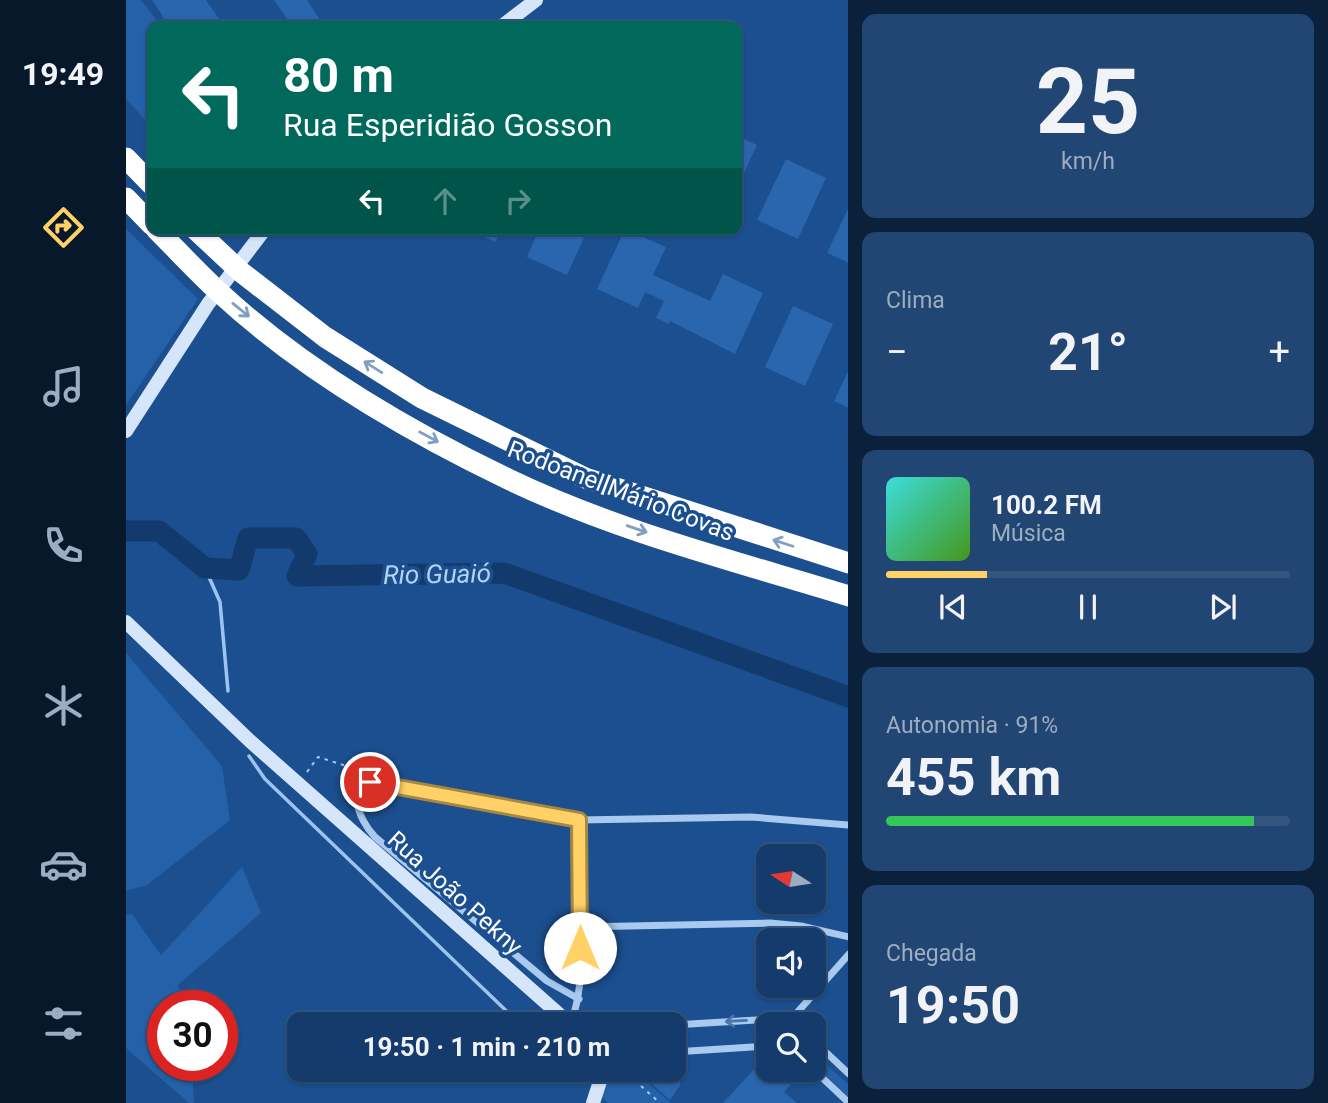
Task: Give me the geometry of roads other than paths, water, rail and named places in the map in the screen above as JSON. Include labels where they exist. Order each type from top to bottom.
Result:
[{"type":"highway","points":[[126,158],[147,180]]},
{"type":"highway","points":[[126,198],[147,220]]},
{"type":"highway","name":"Rodoanel Mário Covas","points":[[162,235],[221,294],[293,351],[415,430],[510,480],[602,517],[848,596]]},
{"type":"highway","name":"Rodoanel Mário Covas","points":[[201,235],[241,272],[325,337],[422,398],[585,478],[848,563]]},
{"type":"street","points":[[509,21],[536,0]]},
{"type":"street","points":[[126,431],[208,304],[260,235]]},
{"type":"street","name":"Rua João Pekny","points":[[126,622],[298,783],[556,1012]]},
{"type":"street","points":[[579,999],[547,981],[375,837],[362,823],[357,804],[364,785],[370,782],[382,783],[579,820],[751,817],[848,825]]},
{"type":"street","points":[[574,1012],[579,999],[579,820]]},
{"type":"street","points":[[580,926],[770,923],[801,926],[848,937]]},
{"type":"street","points":[[800,1012],[848,955]]},
{"type":"street","points":[[686,1025],[756,1023]]},
{"type":"street","points":[[686,1051],[756,1047]]},
{"type":"street","points":[[826,1052],[848,1073]]},
{"type":"street","points":[[826,1081],[848,1102]]},
{"type":"street","points":[[593,1103],[600,1082]]},
{"type":"waterway","name":"Rio Guaió","points":[[126,531],[159,531],[205,568],[239,570],[248,538],[296,538],[307,554],[297,576],[504,573],[848,697]]},
{"type":"waterway","points":[[205,568],[220,602],[228,691]]},
{"type":"waterway","points":[[249,756],[265,779],[508,1012]]}]
